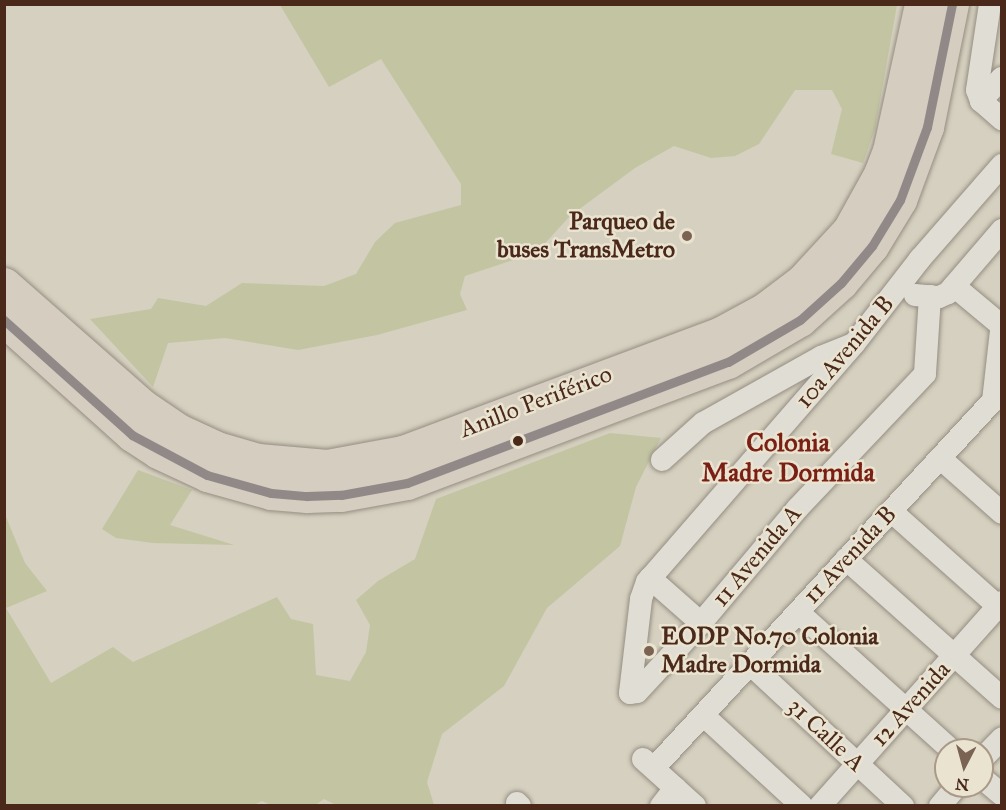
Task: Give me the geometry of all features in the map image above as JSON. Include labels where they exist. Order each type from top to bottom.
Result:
[{"type":"highway","name":"Anillo Periférico","points":[[4,320],[109,378],[178,430],[258,460],[327,466],[404,452],[719,334],[765,309],[802,281],[828,257],[859,214],[889,151],[921,4]]},
{"type":"highway","name":"Anillo Periférico","points":[[4,284],[132,435],[187,467],[271,493],[324,496],[406,483],[728,362],[800,320],[841,283],[883,229],[900,200],[924,137],[952,4]]},
{"type":"street","points":[[990,4],[977,78],[981,101],[1002,119]]},
{"type":"street","points":[[981,101],[1002,78]]},
{"type":"street","name":"10a Avenida B","points":[[637,692],[633,694],[629,689],[641,598],[650,578],[854,344],[1002,165]]},
{"type":"street","points":[[895,292],[939,297],[954,286],[1002,230]]},
{"type":"street","points":[[954,286],[1001,324]]},
{"type":"street","name":"11 Avenida A","points":[[637,692],[701,623],[797,509],[925,374],[930,296]]},
{"type":"street","name":"11 Avenida B","points":[[675,788],[649,764],[703,715],[940,458],[997,405],[1001,324]]},
{"type":"street","points":[[662,460],[703,423],[821,357],[854,344]]},
{"type":"street","points":[[940,458],[1002,513]]},
{"type":"street","points":[[891,511],[1000,606]]},
{"type":"street","points":[[846,559],[953,657],[1002,698]]},
{"type":"street","points":[[650,578],[701,623]]},
{"type":"street","name":"12 Avenida","points":[[820,806],[1000,606]]},
{"type":"street","points":[[798,612],[937,738]]},
{"type":"street","name":"31 Calle A","points":[[750,664],[903,806]]},
{"type":"street","points":[[703,715],[802,806]]},
{"type":"street","points":[[661,806],[675,788],[695,806]]},
{"type":"green space","points":[[280,5],[897,5],[875,129],[863,163],[831,154],[842,109],[832,90],[795,90],[759,144],[735,156],[711,158],[674,146],[635,168],[570,216],[537,252],[465,276],[460,294],[467,310],[377,335],[298,350],[225,338],[168,343],[153,387],[90,319],[151,309],[158,298],[206,306],[242,283],[324,286],[356,274],[375,242],[395,223],[461,205],[461,184],[381,59],[329,87]]},
{"type":"green space","points":[[610,433],[661,438],[636,487],[620,546],[547,608],[504,686],[442,734],[427,782],[434,805],[336,805],[324,799],[314,806],[271,805],[262,801],[252,806],[5,805],[4,512],[25,563],[47,591],[6,608],[51,683],[113,647],[133,662],[277,597],[291,619],[313,624],[316,675],[350,681],[366,652],[370,625],[356,600],[378,581],[415,559],[436,499]]},
{"type":"green space","points":[[138,470],[192,490],[170,525],[234,545],[153,543],[116,538],[102,529]]},
{"type":"transit line","points":[[4,320],[132,435],[207,475],[271,493],[307,496],[341,495],[407,483],[728,362],[800,320],[841,283],[872,246],[900,200],[927,127],[952,4]]},
{"type":"place","name":"Parqueo de buses TransMetro","points":[[687,236]]},
{"type":"place","name":"EODP No.70 Colonia Madre Dormida","points":[[649,651]]},
{"type":"district","name":"Colonia Madre Dormida","points":[[788,458]]}]
